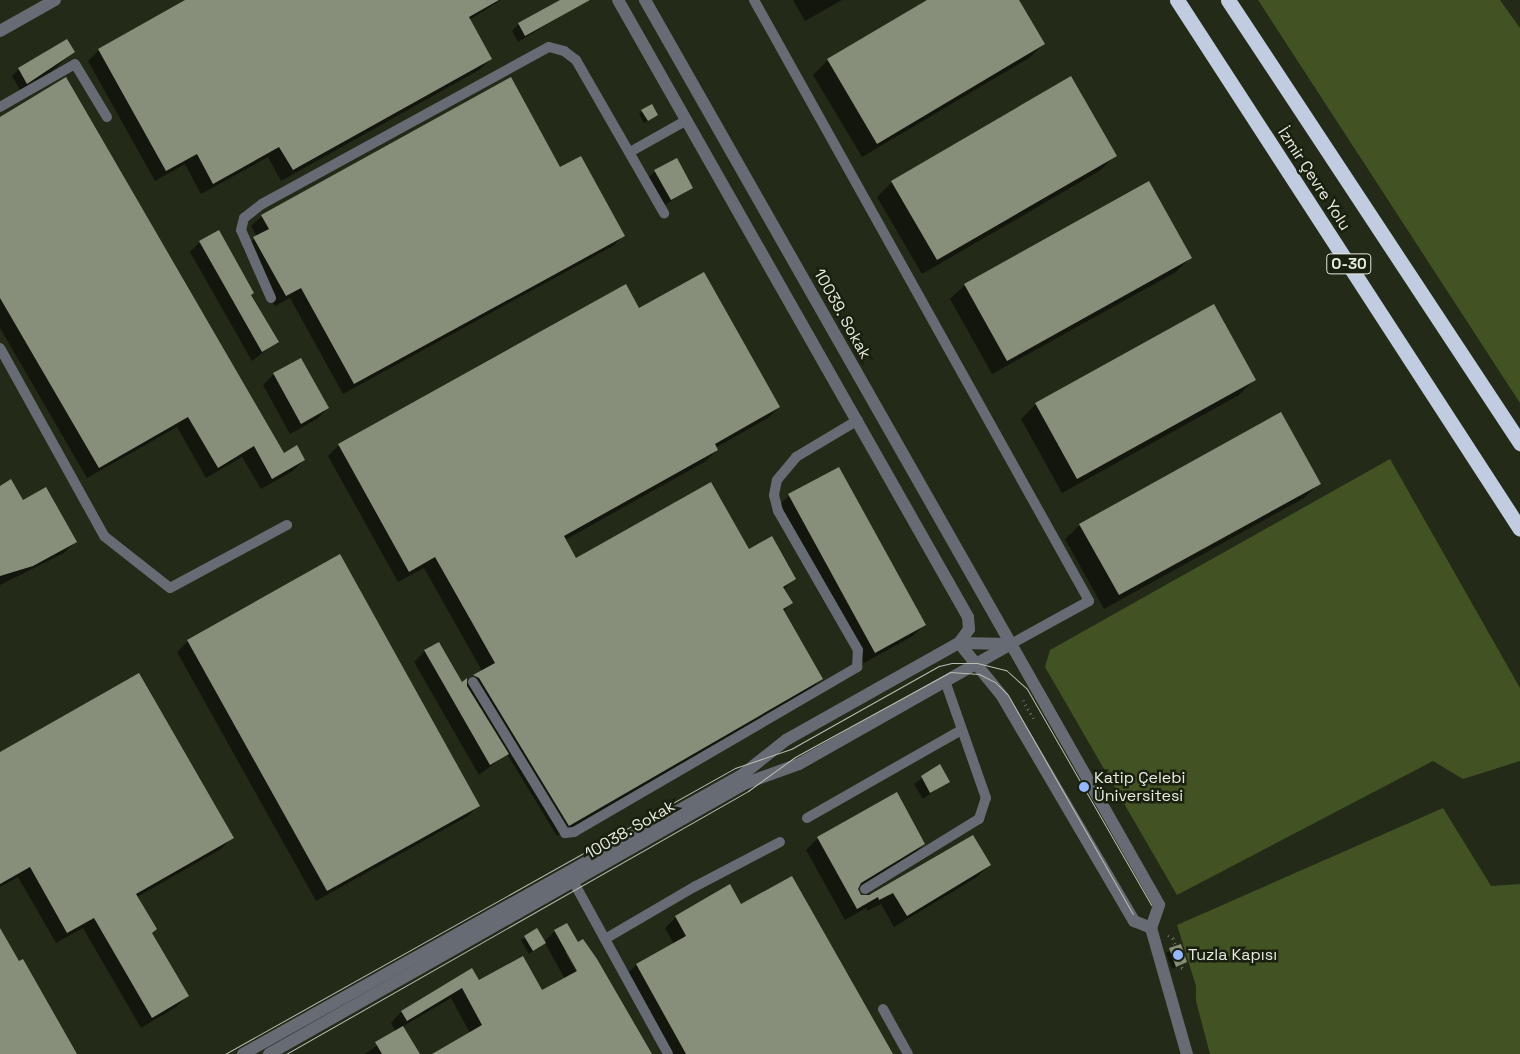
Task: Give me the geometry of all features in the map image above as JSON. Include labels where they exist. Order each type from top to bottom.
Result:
[{"type":"highway","name":"İzmir Çevre Yolu","points":[[1177,0],[1520,529]]},
{"type":"highway","name":"İzmir Çevre Yolu","points":[[1228,0],[1520,443]]},
{"type":"street","points":[[0,31],[55,0]]},
{"type":"street","points":[[618,0],[858,420],[968,617],[969,629],[959,643]]},
{"type":"street","name":"10039. Sokak","points":[[645,0],[1159,905],[1152,928]]},
{"type":"street","points":[[959,643],[1011,644]]},
{"type":"street","points":[[959,643],[1009,708],[1134,921],[1152,928],[1187,1054]]},
{"type":"street","name":"10038. Sokak","points":[[243,1054],[742,775],[786,740],[959,643]]},
{"type":"street","name":"10038. Sokak","points":[[269,1054],[746,783],[799,764],[1011,644]]},
{"type":"lane","points":[[754,0],[1089,601],[1011,644]]},
{"type":"lane","points":[[271,298],[241,230],[244,218],[262,204],[549,47],[564,51],[576,60],[664,213]]},
{"type":"lane","points":[[0,107],[75,64],[106,117]]},
{"type":"lane","points":[[630,152],[687,120]]},
{"type":"lane","points":[[0,348],[104,536],[170,588],[287,525]]},
{"type":"lane","points":[[473,682],[565,833],[574,832],[857,667],[858,650],[778,510],[774,495],[777,480],[796,457],[858,420]]},
{"type":"lane","points":[[865,889],[979,819],[986,798],[961,730],[953,696],[946,681]]},
{"type":"lane","points":[[807,818],[961,730]]},
{"type":"lane","points":[[605,939],[694,887],[780,842]]},
{"type":"lane","points":[[573,881],[668,1054]]},
{"type":"lane","points":[[883,1009],[908,1054]]},
{"type":"path","points":[[1009,708],[1038,692]]},
{"type":"green space","points":[[1258,0],[1500,0],[1520,28],[1520,403]]},
{"type":"green space","points":[[1390,459],[1520,688],[1520,761],[1463,779],[1433,761],[1177,895],[1045,667],[1050,650]]},
{"type":"green space","points":[[1443,808],[1491,886],[1520,884],[1520,1054],[1210,1054],[1196,1001],[1196,986],[1177,925]]},
{"type":"building","points":[[185,0],[499,0],[469,17],[492,59],[293,170],[279,147],[213,184],[197,154],[166,171],[98,49]]},
{"type":"building","points":[[560,0],[590,0],[525,36],[518,23]]},
{"type":"building","points":[[927,0],[1019,0],[1045,44],[877,144],[827,59]]},
{"type":"building","points":[[67,39],[75,52],[27,84],[18,68]]},
{"type":"building","points":[[1071,76],[1117,156],[937,260],[891,181]]},
{"type":"building","points":[[66,77],[284,453],[297,445],[305,460],[272,479],[254,446],[218,468],[188,417],[99,468],[0,298],[0,117]]},
{"type":"building","points":[[511,77],[560,167],[581,156],[625,236],[354,384],[301,288],[286,296],[253,237],[269,229],[261,215]]},
{"type":"building","points":[[652,104],[658,115],[648,121],[641,110]]},
{"type":"building","points":[[677,158],[693,188],[671,200],[654,170]]},
{"type":"building","points":[[1149,181],[1192,258],[1007,361],[964,284]]},
{"type":"building","points":[[219,230],[254,293],[251,295],[279,342],[262,352],[199,241]]},
{"type":"building","points":[[704,272],[780,407],[715,444],[718,450],[564,536],[576,558],[711,482],[749,549],[772,536],[796,579],[783,587],[793,603],[783,609],[823,679],[569,826],[479,678],[473,675],[495,663],[435,557],[409,572],[338,444],[626,284],[639,308]]},
{"type":"building","points":[[1214,304],[1256,380],[1077,479],[1035,403]]},
{"type":"building","points":[[301,358],[329,408],[301,424],[273,373]]},
{"type":"building","points":[[1281,412],[1321,484],[1119,595],[1079,524]]},
{"type":"building","points":[[839,467],[926,625],[875,653],[788,494]]},
{"type":"building","points":[[11,479],[23,500],[46,487],[77,542],[33,566],[0,576],[0,486]]},
{"type":"building","points":[[340,554],[480,806],[327,891],[187,640]]},
{"type":"building","points":[[439,642],[462,682],[467,678],[467,686],[509,754],[490,765],[424,650]]},
{"type":"building","points":[[139,673],[234,838],[136,894],[157,929],[152,933],[189,996],[152,1018],[94,918],[67,933],[30,867],[0,884],[0,752]]},
{"type":"building","points":[[940,764],[950,782],[930,793],[921,776]]},
{"type":"building","points":[[897,792],[925,844],[861,883],[858,889],[861,895],[869,895],[973,835],[991,865],[907,916],[893,893],[879,900],[878,897],[857,909],[817,837]]},
{"type":"building","points":[[792,876],[893,1054],[686,1054],[636,964],[686,936],[675,916],[730,884],[741,904]]},
{"type":"building","points":[[567,923],[578,942],[583,939],[597,959],[652,1054],[432,1054],[482,1025],[462,988],[407,1021],[401,1011],[472,968],[479,980],[523,956],[542,990],[577,971],[554,930]]},
{"type":"building","points":[[0,928],[19,961],[23,959],[77,1054],[0,1054]]},
{"type":"building","points":[[537,928],[546,943],[533,951],[524,936]]},
{"type":"building","name":"Tuzla Kapısı","points":[[1181,944],[1187,962],[1176,967],[1169,948]]},
{"type":"building","points":[[403,1026],[420,1054],[382,1054],[375,1042]]},
{"type":"tram line","points":[[225,1054],[735,768],[791,749],[939,666],[952,663],[977,663],[1006,670],[1027,689],[1151,905]]},
{"type":"tram line","points":[[286,1054],[748,791],[795,757],[950,672],[979,674],[995,682],[1008,695],[1133,914]]},
{"type":"place","name":"Katip Çelebi Üniversitesi","points":[[1084,787]]},
{"type":"place","name":"Tuzla Kapısı","points":[[1178,955]]}]
